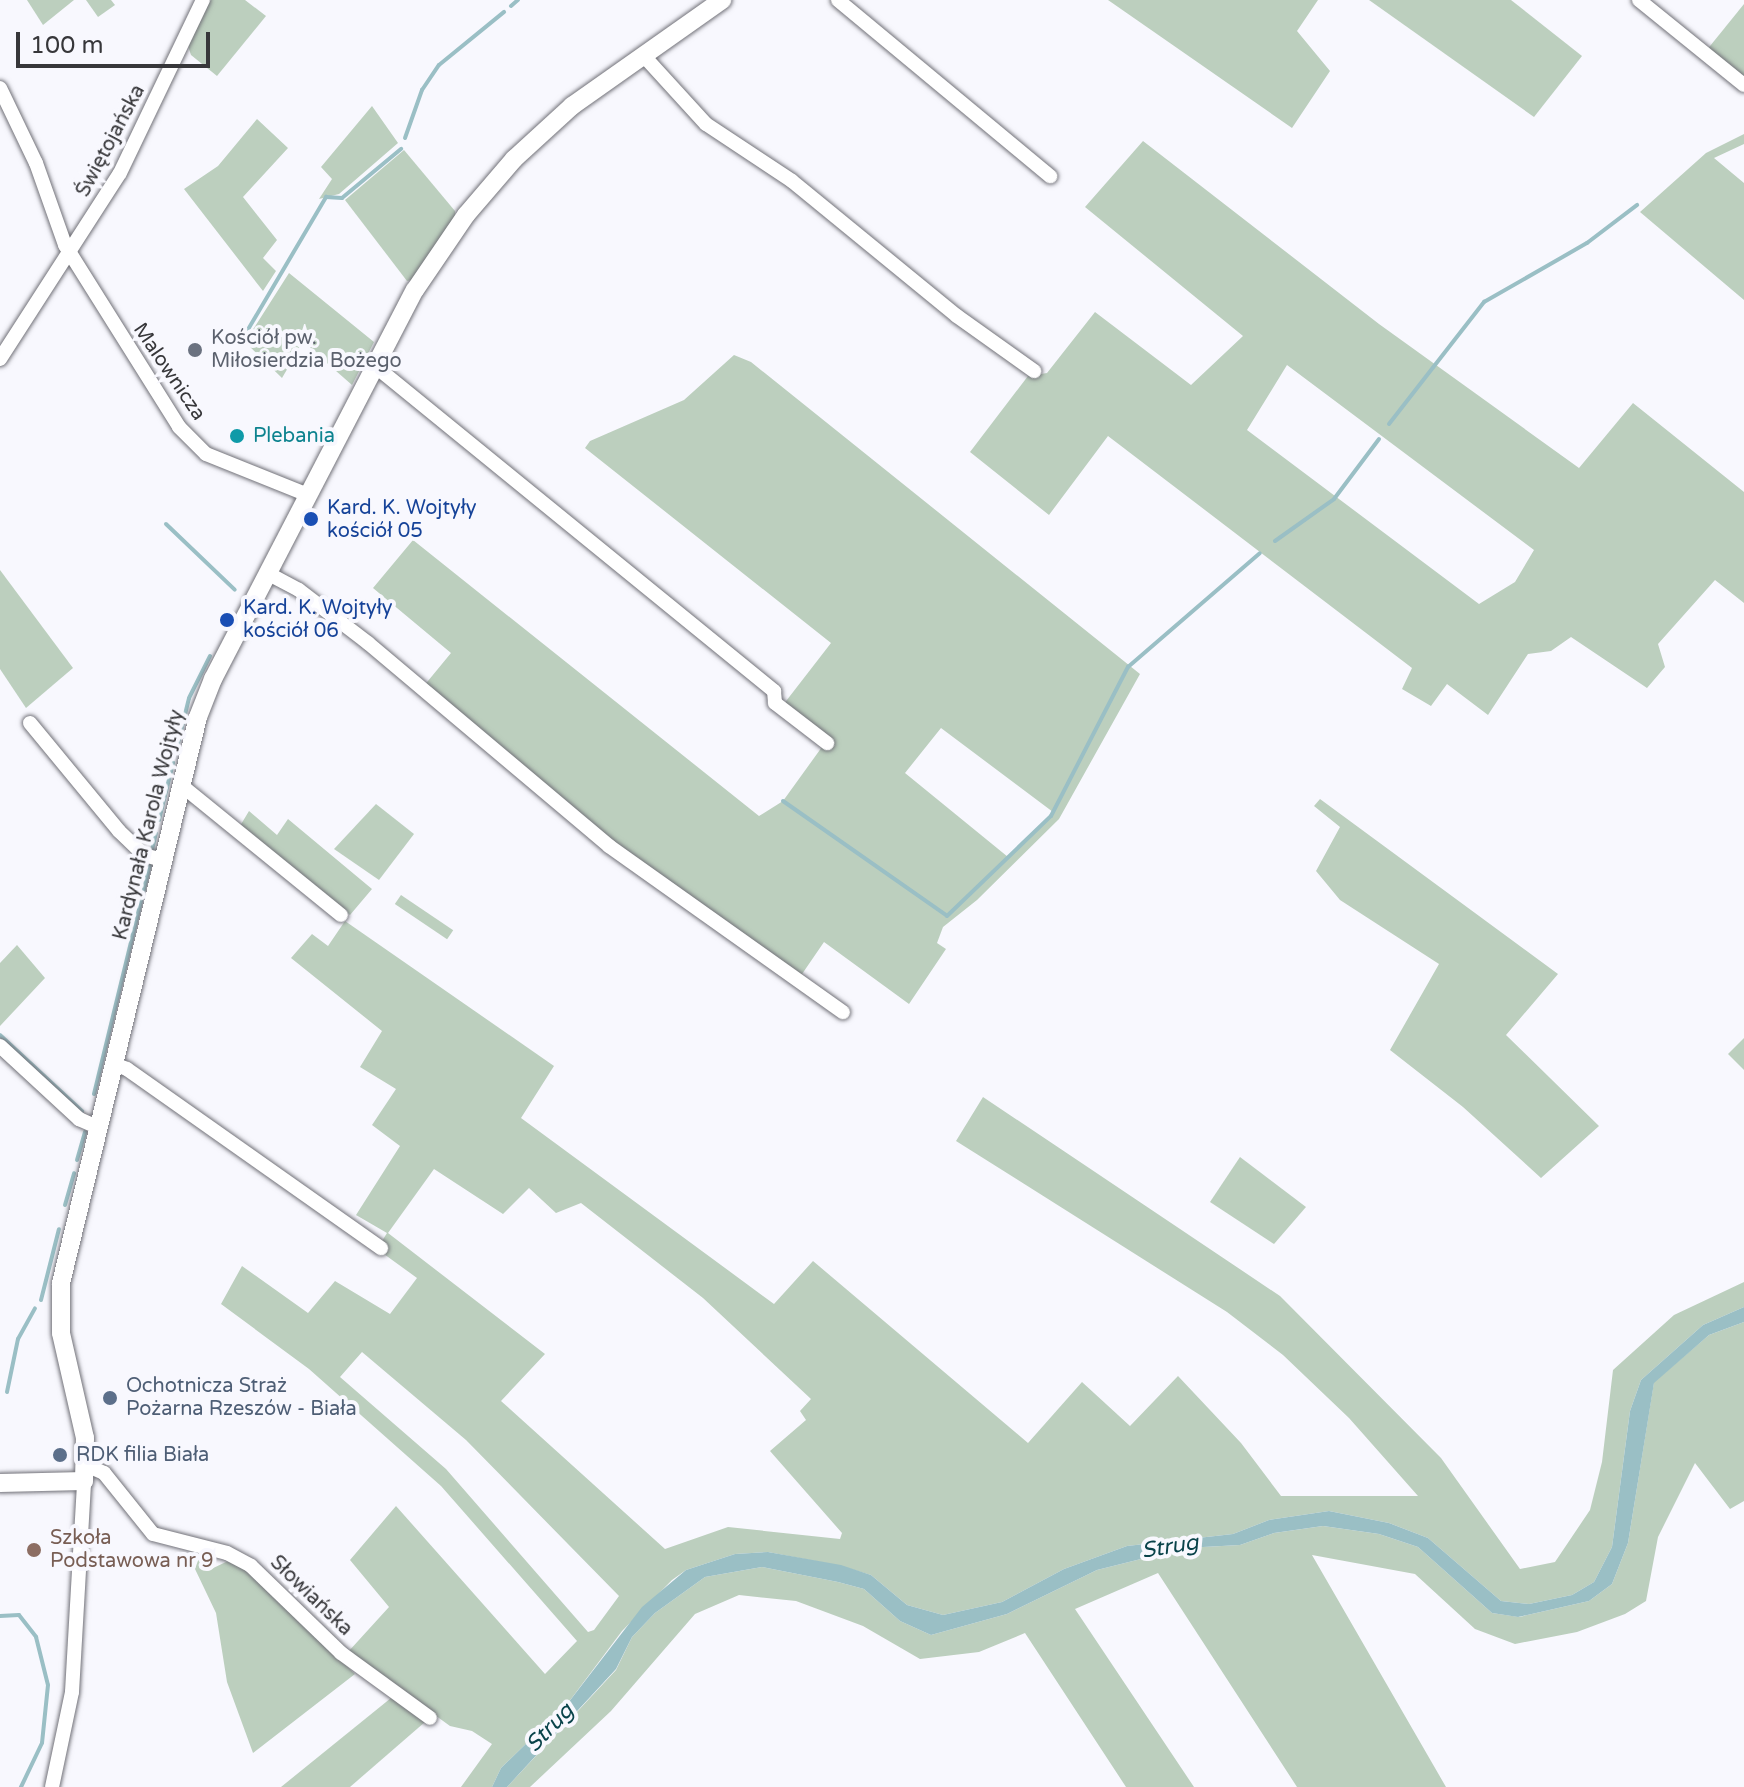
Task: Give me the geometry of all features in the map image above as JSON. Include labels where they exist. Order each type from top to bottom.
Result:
[{"type":"street","name":"Świętojańska","points":[[71,255],[120,173],[203,0]]},
{"type":"street","name":"Kardynała Karola Wojtyły","points":[[52,1787],[72,1692],[85,1473],[59,1299],[181,785],[207,692],[431,264],[497,177],[572,106],[722,0]]},
{"type":"street","points":[[838,0],[1050,176]]},
{"type":"street","points":[[1639,0],[1744,85]]},
{"type":"street","points":[[643,55],[706,124],[792,181],[957,316],[1034,371]]},
{"type":"street","name":"Malownicza","points":[[0,88],[36,163],[71,255],[144,376],[197,447],[308,495]]},
{"type":"street","points":[[0,359],[71,255]]},
{"type":"street","points":[[375,366],[774,691],[775,703],[827,743]]},
{"type":"street","points":[[267,573],[299,590],[368,643],[609,846],[843,1012]]},
{"type":"street","points":[[30,723],[119,831],[144,855],[163,860]]},
{"type":"street","points":[[181,785],[341,915]]},
{"type":"street","points":[[0,1046],[79,1119],[99,1128]]},
{"type":"street","points":[[114,1064],[140,1077],[381,1248]]},
{"type":"street","points":[[0,1483],[85,1473]]},
{"type":"street","name":"Słowiańska","points":[[85,1473],[104,1473],[153,1534],[227,1553],[251,1566],[341,1653],[430,1718]]},
{"type":"green space","points":[[27,0],[74,0],[43,25]]},
{"type":"green space","points":[[86,0],[111,0],[115,5],[98,17]]},
{"type":"green space","points":[[209,0],[245,0],[266,16],[217,76],[191,55],[188,46]]},
{"type":"green space","points":[[1108,0],[1318,0],[1297,31],[1330,71],[1292,128]]},
{"type":"green space","points":[[1369,0],[1511,0],[1582,56],[1534,117]]},
{"type":"green space","points":[[1744,4],[1744,81],[1706,51]]},
{"type":"green space","points":[[372,106],[398,143],[339,194],[319,199],[332,179],[321,167]]},
{"type":"green space","points":[[257,119],[288,148],[243,197],[277,240],[263,258],[276,271],[263,291],[184,189],[218,166]]},
{"type":"green space","points":[[1744,134],[1744,144],[1714,158],[1744,183],[1744,300],[1640,212],[1706,153]]},
{"type":"green space","points":[[1143,141],[1379,324],[1579,468],[1633,403],[1744,492],[1744,603],[1715,580],[1658,644],[1665,667],[1647,688],[1571,637],[1551,651],[1528,654],[1488,715],[1447,684],[1431,706],[1402,689],[1412,668],[1108,436],[1049,515],[970,452],[1028,376],[1047,373],[1095,312],[1191,385],[1243,336],[1085,207]],"holes":[[[1287,365],[1534,550],[1515,582],[1479,604],[1247,430]]]},
{"type":"green space","points":[[404,150],[455,211],[455,219],[412,280],[407,281],[345,200]]},
{"type":"green space","points":[[289,273],[374,342],[352,385],[303,342],[282,378],[245,342]]},
{"type":"green space","points":[[734,355],[751,362],[1140,674],[1059,819],[977,900],[943,927],[937,943],[946,949],[909,1004],[824,942],[800,977],[657,877],[423,687],[451,653],[373,588],[413,540],[759,816],[783,801],[827,740],[783,705],[831,643],[585,448],[590,441],[684,400]],"holes":[[[941,728],[1053,812],[1008,857],[905,773]]]},
{"type":"green space","points":[[0,570],[73,668],[26,708],[0,669]]},
{"type":"green space","points":[[1320,799],[1558,974],[1506,1035],[1599,1126],[1541,1178],[1463,1107],[1390,1050],[1439,964],[1340,900],[1316,871],[1340,827],[1314,806]]},
{"type":"green space","points":[[376,804],[414,834],[379,880],[334,849]]},
{"type":"green space","points":[[249,811],[277,835],[288,819],[372,889],[350,915],[240,826]]},
{"type":"green space","points":[[401,895],[453,930],[447,939],[395,904]]},
{"type":"green space","points":[[345,921],[554,1066],[521,1118],[774,1304],[813,1261],[1028,1443],[1082,1382],[1130,1426],[1178,1376],[1241,1443],[1281,1496],[1418,1496],[1349,1418],[1283,1355],[1227,1312],[956,1141],[983,1097],[1280,1296],[1441,1458],[1520,1569],[1555,1562],[1590,1510],[1602,1462],[1613,1370],[1674,1315],[1744,1282],[1744,1307],[1703,1325],[1641,1380],[1630,1411],[1612,1547],[1594,1582],[1572,1595],[1529,1604],[1501,1601],[1428,1538],[1389,1523],[1329,1511],[1269,1520],[1233,1534],[1127,1546],[1064,1569],[1002,1602],[943,1615],[907,1605],[871,1575],[841,1566],[768,1552],[735,1554],[686,1570],[672,1580],[622,1631],[568,1703],[501,1768],[492,1787],[461,1787],[492,1744],[472,1731],[450,1726],[348,1652],[389,1607],[350,1560],[396,1506],[545,1674],[577,1641],[441,1486],[309,1369],[221,1304],[242,1266],[308,1313],[335,1281],[390,1314],[417,1278],[377,1249],[387,1233],[356,1215],[400,1146],[372,1125],[396,1089],[360,1067],[382,1031],[291,958],[312,934],[328,946]],"holes":[[[434,1169],[503,1214],[529,1188],[556,1213],[581,1203],[703,1298],[811,1399],[800,1411],[806,1420],[770,1451],[842,1533],[840,1539],[728,1527],[665,1549],[501,1401],[545,1354],[388,1233]],[[362,1352],[466,1440],[619,1596],[594,1630],[588,1632],[446,1469],[340,1377]]]},
{"type":"green space","points":[[17,945],[45,978],[0,1026],[0,963]]},
{"type":"green space","points":[[1744,1038],[1744,1070],[1728,1054]]},
{"type":"green space","points":[[1240,1157],[1306,1207],[1274,1244],[1210,1202]]},
{"type":"green space","points":[[1744,1322],[1744,1501],[1730,1509],[1695,1463],[1658,1537],[1646,1601],[1625,1614],[1577,1632],[1515,1644],[1475,1629],[1415,1574],[1312,1555],[1446,1787],[1297,1787],[1158,1573],[1075,1609],[1194,1787],[1126,1787],[1025,1633],[979,1652],[920,1659],[863,1626],[796,1601],[739,1595],[695,1614],[611,1711],[530,1787],[507,1787],[616,1670],[632,1637],[655,1613],[705,1577],[762,1567],[864,1589],[900,1621],[931,1635],[1007,1614],[1097,1570],[1185,1548],[1240,1545],[1274,1533],[1323,1526],[1379,1534],[1418,1547],[1492,1613],[1519,1617],[1589,1601],[1612,1584],[1628,1543],[1654,1382],[1709,1335]]},
{"type":"green space","points":[[201,1552],[207,1571],[228,1561],[247,1570],[355,1674],[253,1753],[227,1682],[216,1613],[195,1569]]},
{"type":"green space","points":[[391,1698],[425,1722],[350,1787],[281,1787]]},
{"type":"water","name":"Strug","points":[[1744,1307],[1744,1322],[1709,1335],[1654,1383],[1628,1543],[1612,1584],[1589,1601],[1518,1617],[1492,1613],[1418,1547],[1379,1534],[1323,1526],[1274,1533],[1240,1545],[1185,1548],[1097,1570],[1007,1614],[931,1635],[900,1621],[864,1589],[762,1567],[705,1577],[655,1613],[632,1637],[616,1669],[507,1787],[492,1787],[501,1768],[568,1703],[642,1607],[686,1570],[735,1554],[768,1552],[841,1565],[871,1575],[907,1605],[943,1615],[1002,1602],[1064,1569],[1127,1546],[1233,1534],[1269,1520],[1329,1511],[1389,1523],[1428,1538],[1501,1601],[1529,1604],[1572,1595],[1594,1582],[1612,1547],[1630,1411],[1641,1380],[1703,1325]]},
{"type":"waterway","points":[[511,6],[518,0]]},
{"type":"waterway","points":[[405,138],[422,90],[439,65],[504,12]]},
{"type":"waterway","points":[[243,338],[326,197],[342,198],[401,149]]},
{"type":"waterway","points":[[1389,424],[1484,302],[1587,243],[1637,205]]},
{"type":"waterway","points":[[1275,541],[1334,499],[1379,439]]},
{"type":"waterway","points":[[166,524],[235,590]]},
{"type":"waterway","points":[[783,801],[947,916],[1051,816],[1128,667],[1260,553]]},
{"type":"waterway","points":[[177,747],[189,698],[210,656]]},
{"type":"waterway","points":[[159,820],[173,763]]},
{"type":"waterway","points":[[152,850],[156,833]]},
{"type":"waterway","points":[[94,1094],[150,864]]},
{"type":"waterway","points":[[0,1035],[82,1111]]},
{"type":"waterway","points":[[77,1160],[85,1132]]},
{"type":"waterway","points":[[65,1205],[74,1173]]},
{"type":"waterway","points":[[41,1300],[59,1229]]},
{"type":"waterway","points":[[7,1392],[18,1339],[35,1308]]},
{"type":"waterway","points":[[0,1616],[19,1615],[36,1637],[48,1685],[42,1743],[21,1787]]},
{"type":"place","name":"Kościół pw. Miłosierdzia Bożego","points":[[195,350]]},
{"type":"place","name":"Plebania","points":[[237,436]]},
{"type":"place","name":"Kard. K. Wojtyły kościół 05","points":[[311,519]]},
{"type":"place","name":"Kard. K. Wojtyły kościół 06","points":[[227,620]]},
{"type":"place","name":"Ochotnicza Straż Pożarna Rzeszów - Biała","points":[[110,1398]]},
{"type":"place","name":"RDK filia Biała","points":[[60,1455]]},
{"type":"place","name":"Szkoła Podstawowa nr 9","points":[[34,1550]]}]
